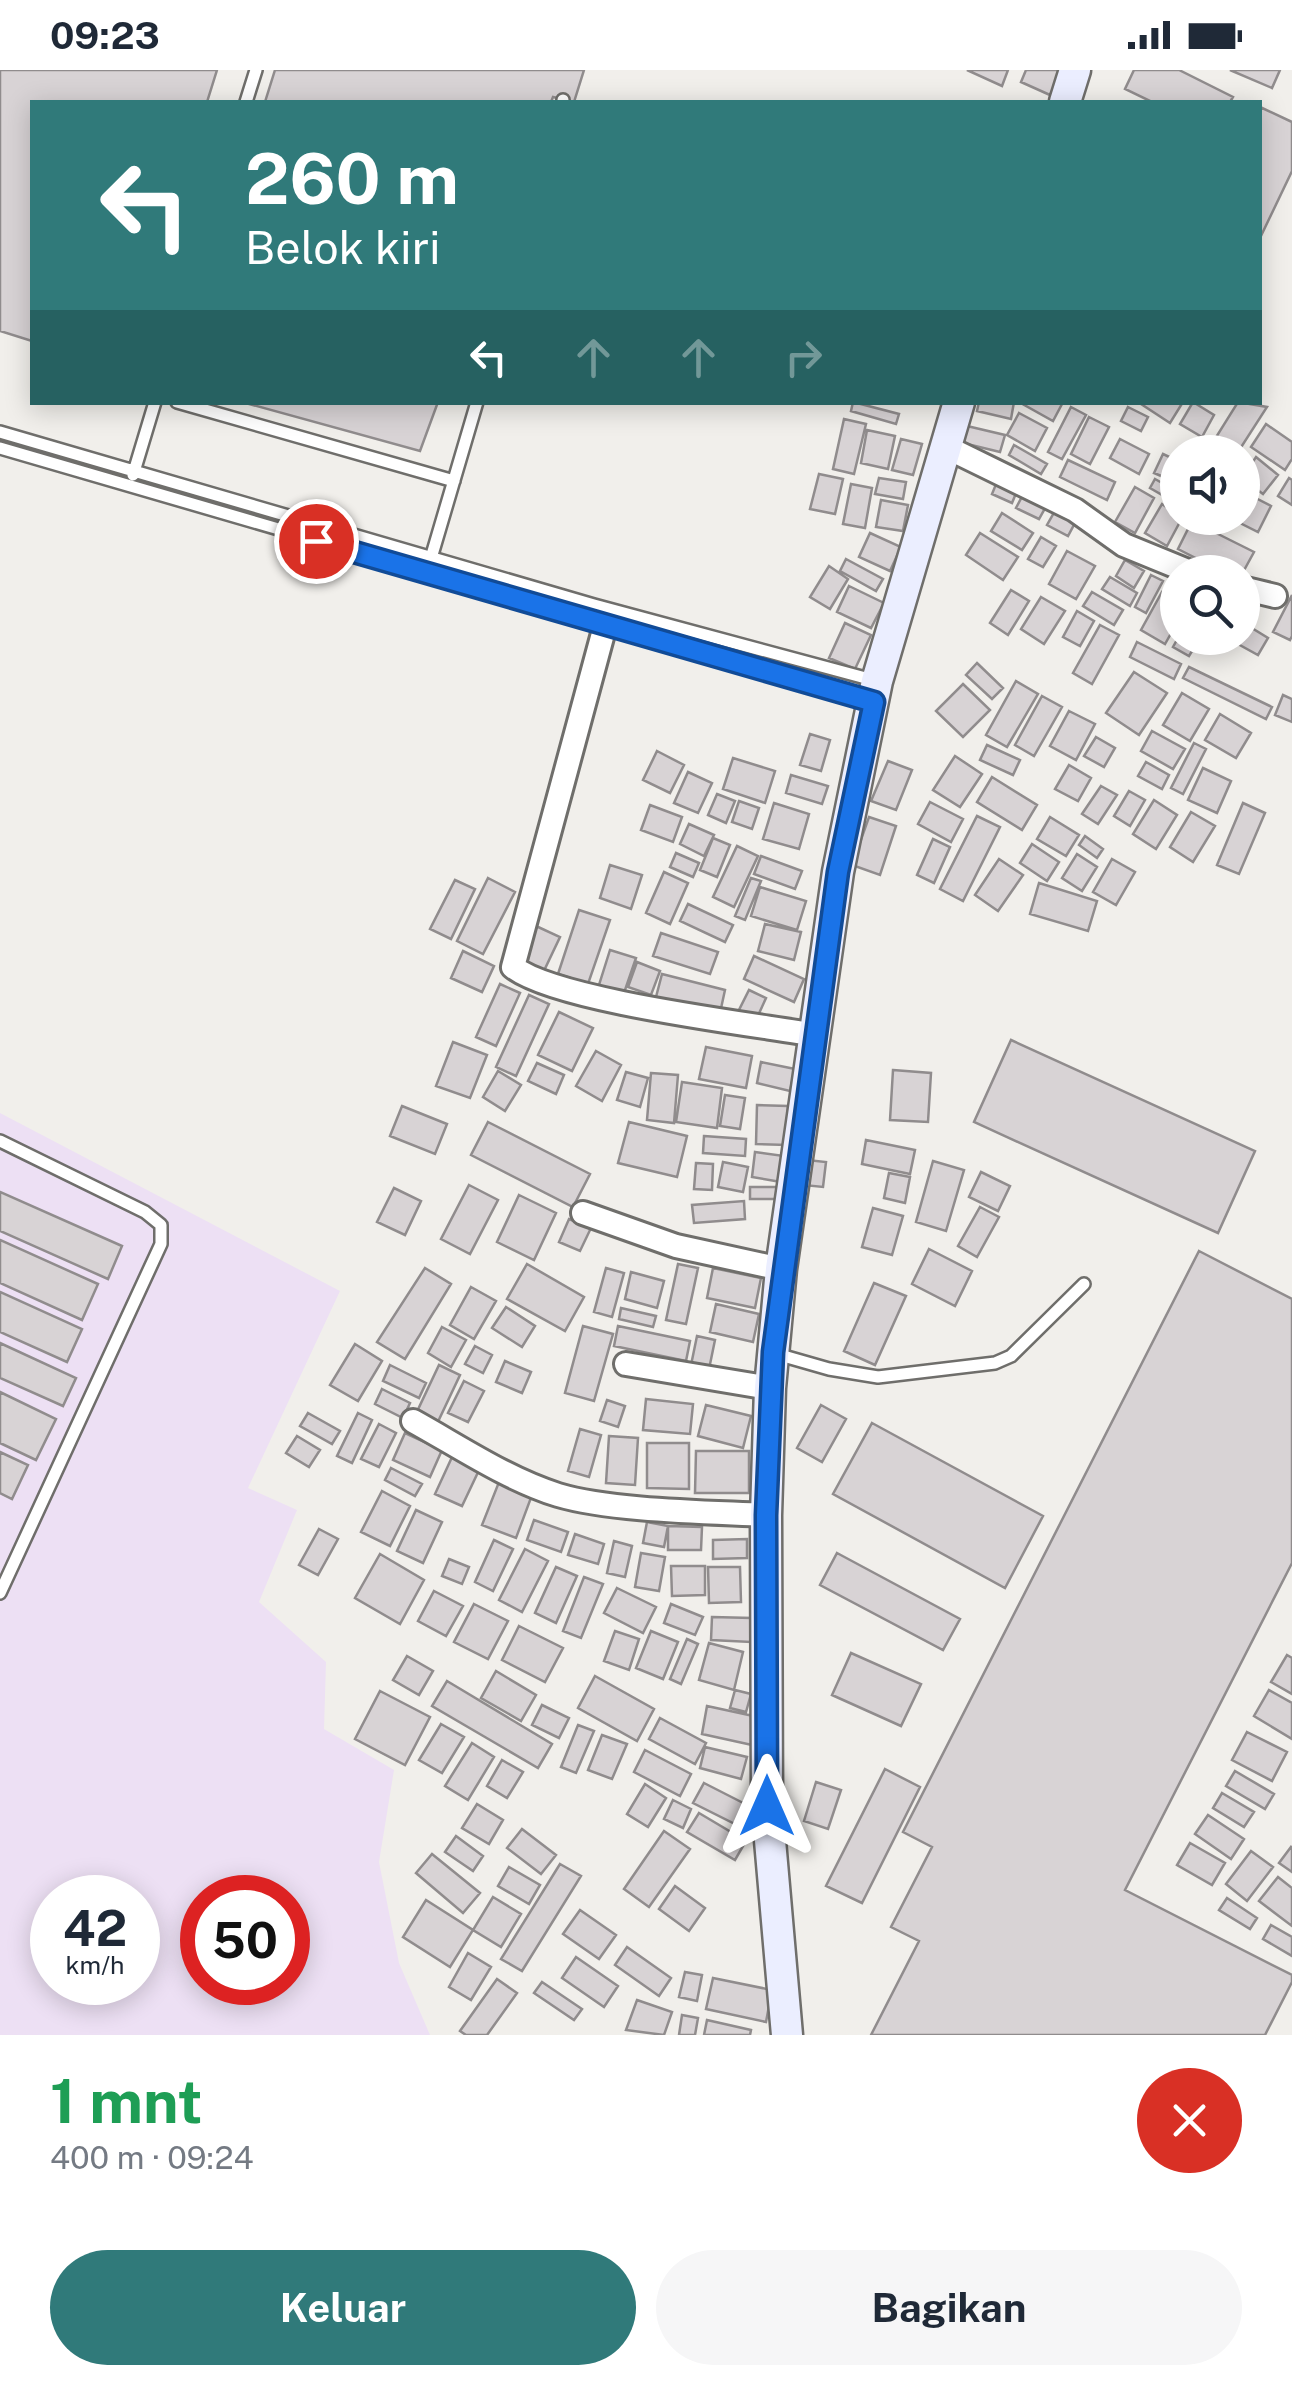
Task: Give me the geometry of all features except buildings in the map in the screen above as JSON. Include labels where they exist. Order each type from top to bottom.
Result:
[{"type":"main road","points":[[1066,100],[1075,70]]},
{"type":"main road","points":[[787,2035],[767,1806],[766,1515],[770,1388],[781,1269],[838,872],[876,691],[959,405]]},
{"type":"street","points":[[944,446],[1075,510],[1124,545],[1160,560]]},
{"type":"street","points":[[1260,592],[1274,596]]},
{"type":"street","points":[[605,626],[513,967],[526,978],[607,998],[816,1035]]},
{"type":"street","points":[[583,1213],[676,1246],[781,1269]]},
{"type":"street","points":[[626,1364],[770,1388]]},
{"type":"street","points":[[413,1421],[511,1475],[560,1496],[684,1511],[766,1515]]},
{"type":"lane","points":[[247,100],[256,70]]},
{"type":"lane","points":[[130,487],[153,405]]},
{"type":"lane","points":[[188,405],[454,480]]},
{"type":"lane","points":[[427,574],[475,405]]},
{"type":"lane","points":[[0,432],[876,691]]},
{"type":"lane","points":[[0,448],[605,626],[876,691]]},
{"type":"lane","points":[[0,1141],[145,1212],[161,1226],[162,1244],[1,1586]]},
{"type":"lane","points":[[773,1352],[829,1369],[878,1377],[995,1363],[1012,1356],[1084,1284]]},
{"type":"shaded area","points":[[0,1113],[340,1291],[248,1488],[297,1510],[259,1602],[326,1662],[324,1729],[394,1770],[379,1862],[399,1963],[430,2035],[0,2035]]},
{"type":"route","points":[[316,541],[874,702],[838,872],[781,1269],[770,1388],[766,1515],[767,1806]]}]
